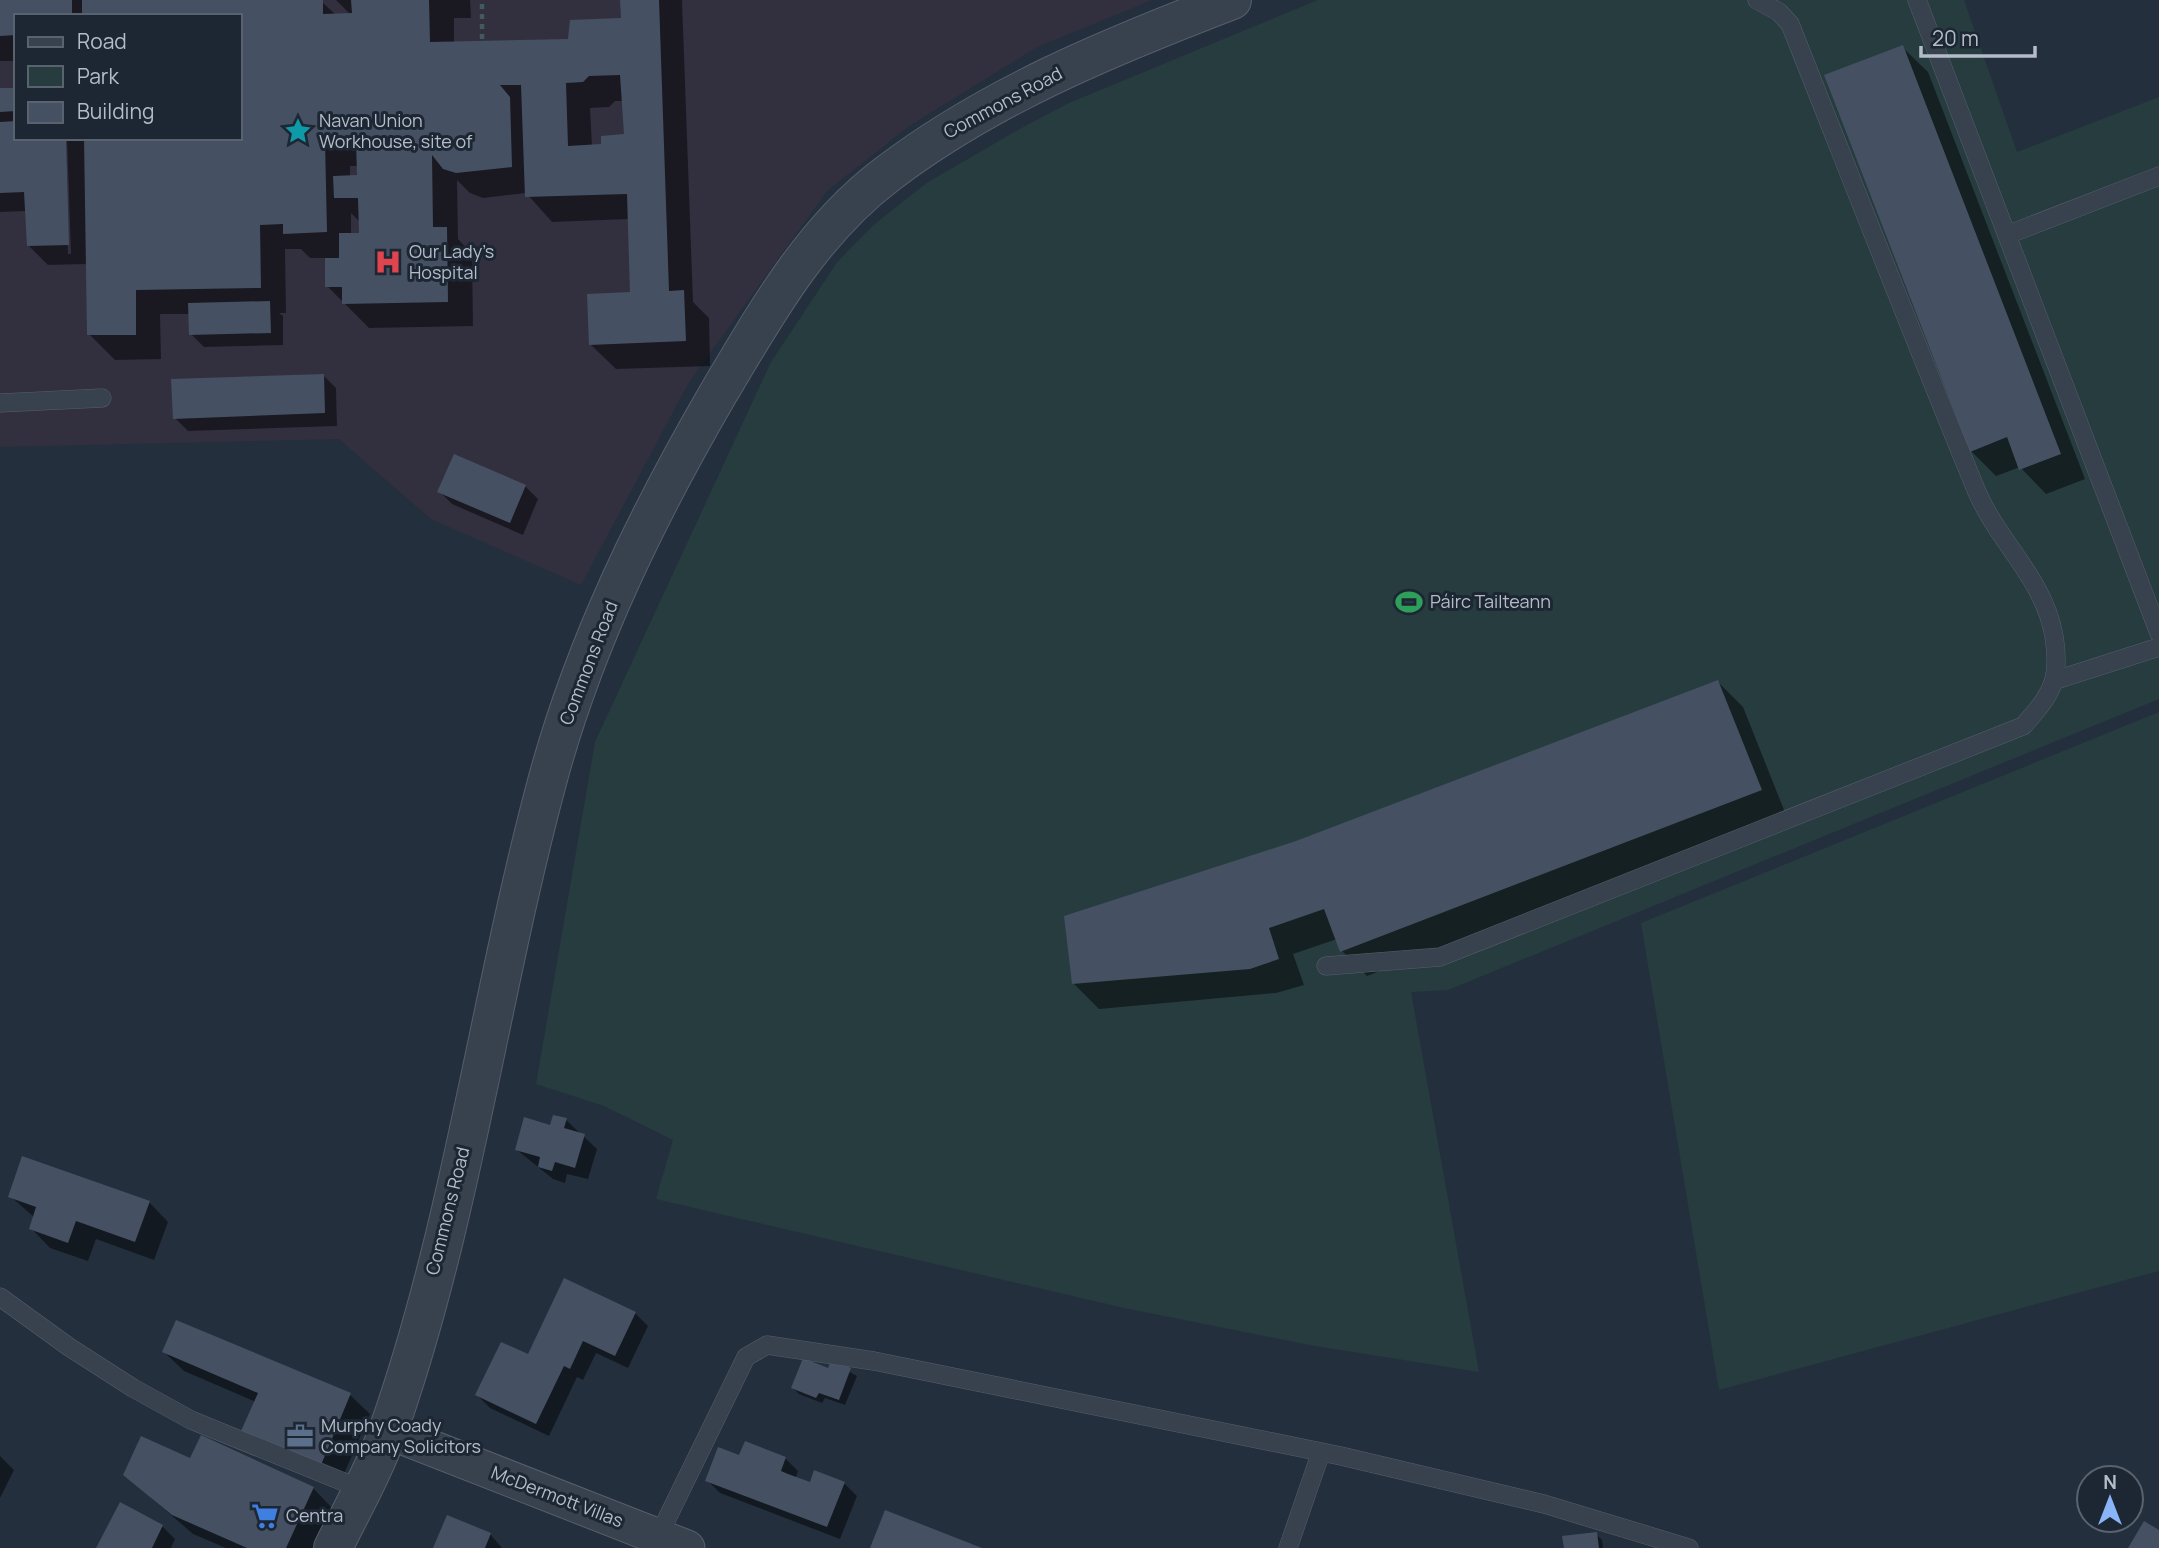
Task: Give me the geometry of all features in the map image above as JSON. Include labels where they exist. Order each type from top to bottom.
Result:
[{"type":"street","name":"Commons Road","points":[[333,1548],[388,1431],[423,1313],[548,777],[595,636],[692,439],[751,337],[793,272],[835,220],[883,177],[952,128],[1110,49],[1233,0]]},
{"type":"street","name":"McDermott Villas","points":[[388,1431],[673,1542]]},
{"type":"lane","points":[[1326,966],[1440,957],[2023,726],[2046,700],[2056,680],[2054,641],[2046,608],[2031,574],[1979,496],[1790,24],[1779,12],[1757,0]]},
{"type":"lane","points":[[1917,0],[2159,633]]},
{"type":"lane","points":[[2007,235],[2159,176]]},
{"type":"lane","points":[[0,403],[102,398]]},
{"type":"lane","points":[[2056,680],[2159,647]]},
{"type":"lane","points":[[0,1297],[101,1368],[191,1420],[361,1489]]},
{"type":"lane","points":[[673,1542],[746,1357],[767,1345],[874,1361],[1321,1452],[1544,1504],[1689,1548]]},
{"type":"lane","points":[[1288,1548],[1321,1452]]},
{"type":"path","points":[[482,4],[482,41]]},
{"type":"shaded area","name":"Our Lady’s Hospital","points":[[0,0],[1152,0],[1037,47],[909,126],[827,191],[689,382],[581,585],[431,519],[339,439],[0,447]]},
{"type":"green space","name":"Páirc Tailteann","points":[[1318,0],[1964,0],[2017,152],[2159,97],[2159,699],[1448,990],[1411,992],[1479,1372],[1315,1346],[1124,1308],[656,1199],[673,1140],[604,1106],[536,1084],[595,742],[771,362],[838,261],[876,223],[928,182],[1025,126],[1069,103]]},
{"type":"green space","points":[[2159,712],[2159,1271],[1719,1390],[1641,923]]},
{"type":"building","points":[[0,0],[72,0],[72,14],[14,14],[14,35],[0,36]]},
{"type":"building","points":[[82,0],[323,0],[323,14],[352,13],[351,0],[429,0],[430,42],[568,39],[570,20],[621,18],[620,0],[659,0],[669,291],[684,290],[686,341],[589,345],[587,294],[630,292],[627,194],[525,197],[521,85],[500,85],[510,97],[512,167],[456,173],[443,169],[432,155],[433,227],[447,227],[448,302],[342,304],[342,287],[325,287],[325,258],[339,258],[339,233],[359,233],[358,198],[334,198],[333,176],[357,175],[356,141],[325,141],[327,232],[283,234],[283,224],[260,225],[261,288],[136,290],[136,335],[87,335],[84,140],[242,140],[242,14],[82,14]],"holes":[[[620,75],[624,134],[601,136],[601,144],[568,146],[566,83],[583,82],[589,76]]]},
{"type":"building","points":[[1903,45],[2061,454],[2019,470],[2007,437],[1970,452],[1824,75]]},
{"type":"building","points":[[0,88],[14,88],[14,111],[0,112]]},
{"type":"building","points":[[14,121],[14,140],[66,140],[69,245],[27,246],[24,192],[0,193],[0,122]]},
{"type":"building","points":[[270,301],[271,333],[189,335],[188,303]]},
{"type":"building","points":[[324,374],[325,413],[173,419],[171,379]]},
{"type":"building","points":[[454,454],[526,485],[510,523],[437,492]]},
{"type":"building","points":[[1718,680],[1762,790],[1340,952],[1324,909],[1269,928],[1279,959],[1250,969],[1072,984],[1064,916],[1296,841]]},
{"type":"building","points":[[553,1115],[567,1118],[564,1128],[585,1134],[575,1168],[555,1162],[552,1171],[538,1167],[540,1157],[515,1150],[524,1117],[550,1125]]},
{"type":"building","points":[[22,1156],[150,1201],[135,1242],[76,1221],[68,1243],[29,1229],[36,1207],[8,1197]]},
{"type":"building","points":[[564,1278],[636,1312],[615,1356],[583,1341],[570,1369],[564,1366],[536,1424],[475,1395],[501,1342],[528,1354]]},
{"type":"building","points":[[176,1320],[351,1393],[321,1465],[241,1431],[258,1393],[162,1352]]},
{"type":"building","points":[[803,1358],[828,1368],[831,1360],[851,1368],[839,1400],[819,1393],[816,1398],[791,1388]]},
{"type":"building","points":[[201,1435],[314,1487],[286,1548],[247,1548],[172,1515],[123,1475],[141,1436],[190,1458]]},
{"type":"building","points":[[745,1441],[786,1457],[781,1471],[788,1474],[810,1482],[814,1470],[845,1482],[827,1527],[705,1481],[718,1447],[739,1455]]},
{"type":"building","points":[[120,1502],[163,1525],[152,1548],[96,1548]]},
{"type":"building","points":[[885,1510],[982,1548],[870,1548]]},
{"type":"building","points":[[447,1515],[491,1533],[485,1548],[433,1548]]},
{"type":"building","points":[[2145,1522],[2159,1530],[2159,1548],[2128,1548],[2136,1534],[2145,1534]]},
{"type":"building","points":[[1597,1532],[1599,1548],[1564,1548],[1562,1536]]},
{"type":"place","name":"Navan Union Workhouse, site of","points":[[298,131]]},
{"type":"place","name":"Our Lady’s Hospital","points":[[388,262]]},
{"type":"place","name":"Páirc Tailteann","points":[[1409,602]]},
{"type":"place","name":"Murphy Coady Company Solicitors","points":[[300,1436]]},
{"type":"place","name":"Centra","points":[[265,1516]]}]
